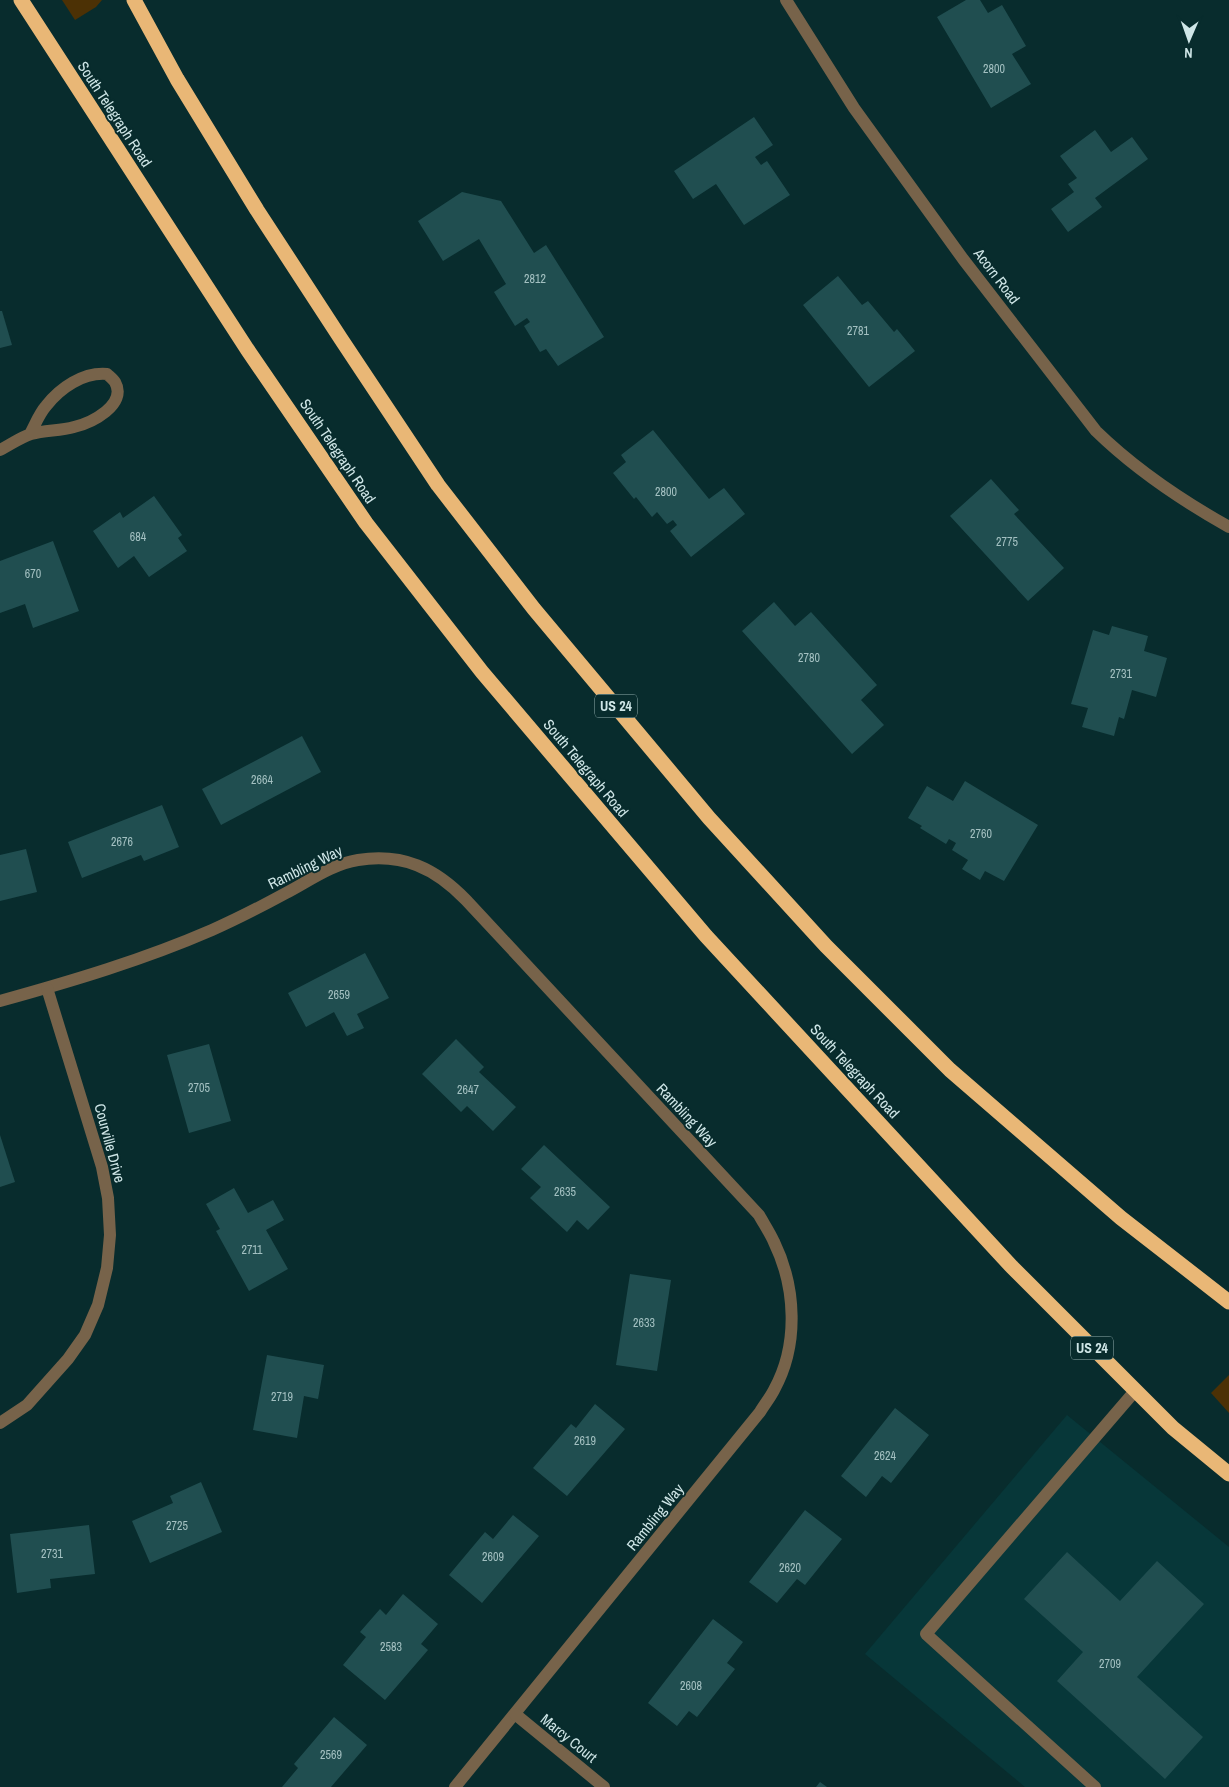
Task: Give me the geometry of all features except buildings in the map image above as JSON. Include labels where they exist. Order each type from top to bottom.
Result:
[{"type":"highway","name":"South Telegraph Road","points":[[21,0],[247,349],[366,522],[482,672],[706,936],[1012,1267],[1173,1428],[1229,1474]]},
{"type":"highway","name":"US 24","points":[[134,0],[177,79],[252,202],[341,339],[438,485],[534,609],[710,818],[826,946],[950,1070],[1121,1218],[1229,1302]]},
{"type":"street","name":"Acorn Road","points":[[786,0],[854,108],[963,259],[1085,417],[1122,456],[1186,502],[1229,527]]},
{"type":"street","points":[[0,450],[30,434],[75,427],[108,410],[117,401],[118,390],[115,382],[107,374],[98,373],[76,381],[56,394],[44,408],[30,434]]},
{"type":"street","name":"Rambling Way","points":[[0,1001],[154,954],[212,930],[262,906],[338,865],[372,858],[391,859],[420,866],[449,883],[466,900],[759,1215],[774,1242],[785,1269],[791,1295],[789,1345],[775,1389],[760,1412],[455,1787]]},
{"type":"street","name":"Courville Drive","points":[[0,1423],[27,1405],[68,1359],[85,1335],[98,1305],[107,1268],[110,1235],[108,1198],[102,1167],[47,988]]},
{"type":"street","points":[[1096,1787],[926,1634],[1135,1391]]},
{"type":"street","name":"Marcy Court","points":[[514,1714],[604,1787]]},
{"type":"shaded area","points":[[62,0],[102,0],[96,7],[75,20]]},
{"type":"shaded area","points":[[1229,1375],[1229,1413],[1211,1393]]},
{"type":"shaded area","points":[[1067,1415],[1229,1547],[1229,1787],[1025,1787],[865,1654]]}]
